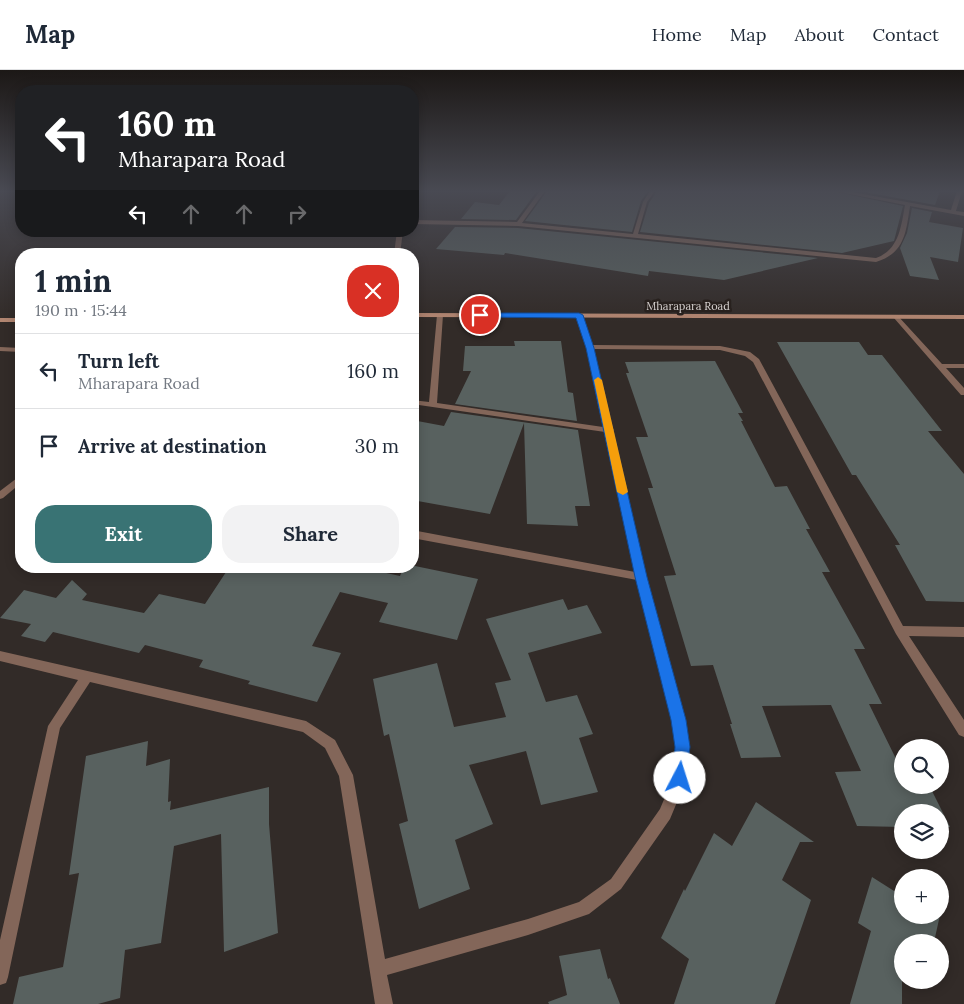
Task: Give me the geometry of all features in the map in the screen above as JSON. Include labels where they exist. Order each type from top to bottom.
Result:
[{"type":"main road","name":"Mharapara Road","points":[[419,315],[964,317]]},
{"type":"main road","points":[[0,320],[15,320]]},
{"type":"street","points":[[613,235],[876,260],[886,258],[900,244],[902,235]]},
{"type":"street","points":[[433,405],[440,315]]},
{"type":"street","points":[[379,970],[528,927],[584,908],[616,884],[665,814],[680,778],[683,747],[678,720],[641,577],[610,430],[590,348],[579,315]]},
{"type":"street","points":[[896,317],[964,393]]},
{"type":"street","points":[[590,348],[720,348],[747,354],[756,361],[900,631],[964,731]]},
{"type":"street","points":[[1,349],[15,350]]},
{"type":"street","points":[[939,366],[964,366]]},
{"type":"street","points":[[419,403],[610,430]]},
{"type":"street","points":[[0,496],[15,483]]},
{"type":"street","points":[[419,535],[641,577]]},
{"type":"street","points":[[900,631],[964,632]]},
{"type":"street","points":[[0,656],[306,727],[330,744],[346,775],[384,1004]]},
{"type":"street","points":[[0,977],[54,726],[86,677]]},
{"type":"building","points":[[448,235],[584,235],[818,258],[724,280],[649,271],[648,276],[505,253],[504,255],[436,249]]},
{"type":"building","points":[[665,235],[896,235],[894,241],[842,253]]},
{"type":"building","points":[[906,235],[962,235],[958,262],[930,257],[939,280],[910,276],[900,248]]},
{"type":"building","points":[[514,341],[561,341],[568,392],[573,393],[577,421],[455,404],[471,371],[463,371],[465,346],[515,346]]},
{"type":"building","points":[[777,342],[859,342],[868,355],[882,355],[942,431],[928,431],[964,474],[964,602],[926,601],[895,545],[900,545],[856,475],[852,475]]},
{"type":"building","points":[[715,361],[743,413],[738,413],[743,421],[741,421],[775,487],[787,486],[810,529],[806,529],[830,572],[822,572],[865,649],[854,649],[882,704],[869,704],[894,755],[894,794],[934,794],[938,804],[894,804],[894,827],[857,826],[835,772],[861,771],[831,705],[762,706],[781,757],[741,758],[713,665],[691,666],[664,576],[676,575],[648,488],[653,488],[636,437],[648,437],[626,373],[629,373],[625,362]]},
{"type":"building","points":[[451,412],[578,430],[590,506],[575,506],[578,526],[527,524],[524,423],[490,514],[419,501],[419,421],[444,426]]},
{"type":"building","points":[[419,567],[478,579],[457,640],[379,622],[388,603],[340,592],[312,646],[341,653],[317,702],[248,684],[250,681],[199,667],[203,660],[145,645],[139,653],[53,632],[45,642],[21,636],[31,624],[0,618],[24,590],[56,598],[72,580],[87,594],[82,600],[144,613],[159,594],[205,604],[225,573],[386,573],[400,576],[401,573],[419,573]]},
{"type":"building","points":[[563,599],[568,610],[587,605],[602,633],[528,653],[546,702],[577,695],[593,734],[579,738],[598,792],[541,805],[526,751],[469,765],[493,824],[455,840],[470,889],[419,909],[399,824],[408,821],[389,734],[384,736],[373,679],[437,663],[454,727],[506,717],[495,683],[511,680],[486,619]]},
{"type":"building","points":[[148,741],[146,766],[170,759],[168,802],[171,801],[170,810],[269,787],[269,824],[278,933],[224,952],[221,834],[174,846],[161,943],[125,950],[120,998],[98,1004],[13,1004],[19,977],[63,967],[79,873],[69,875],[86,756]]},
{"type":"building","points":[[756,802],[814,842],[800,842],[782,880],[811,900],[775,1004],[674,1004],[689,959],[661,938],[684,889],[685,891],[714,833],[732,846]]},
{"type":"building","points":[[872,877],[894,891],[894,924],[938,924],[936,934],[894,934],[894,989],[902,989],[902,1004],[850,1004],[871,931],[858,923]]},
{"type":"building","points":[[600,949],[608,979],[610,978],[620,1004],[549,1004],[548,1002],[567,995],[559,956]]},
{"type":"slow traffic","points":[[598,380],[623,492]]},
{"type":"route","points":[[480,315],[579,315],[590,348],[610,430],[641,577],[678,720],[683,747],[680,778]]}]
